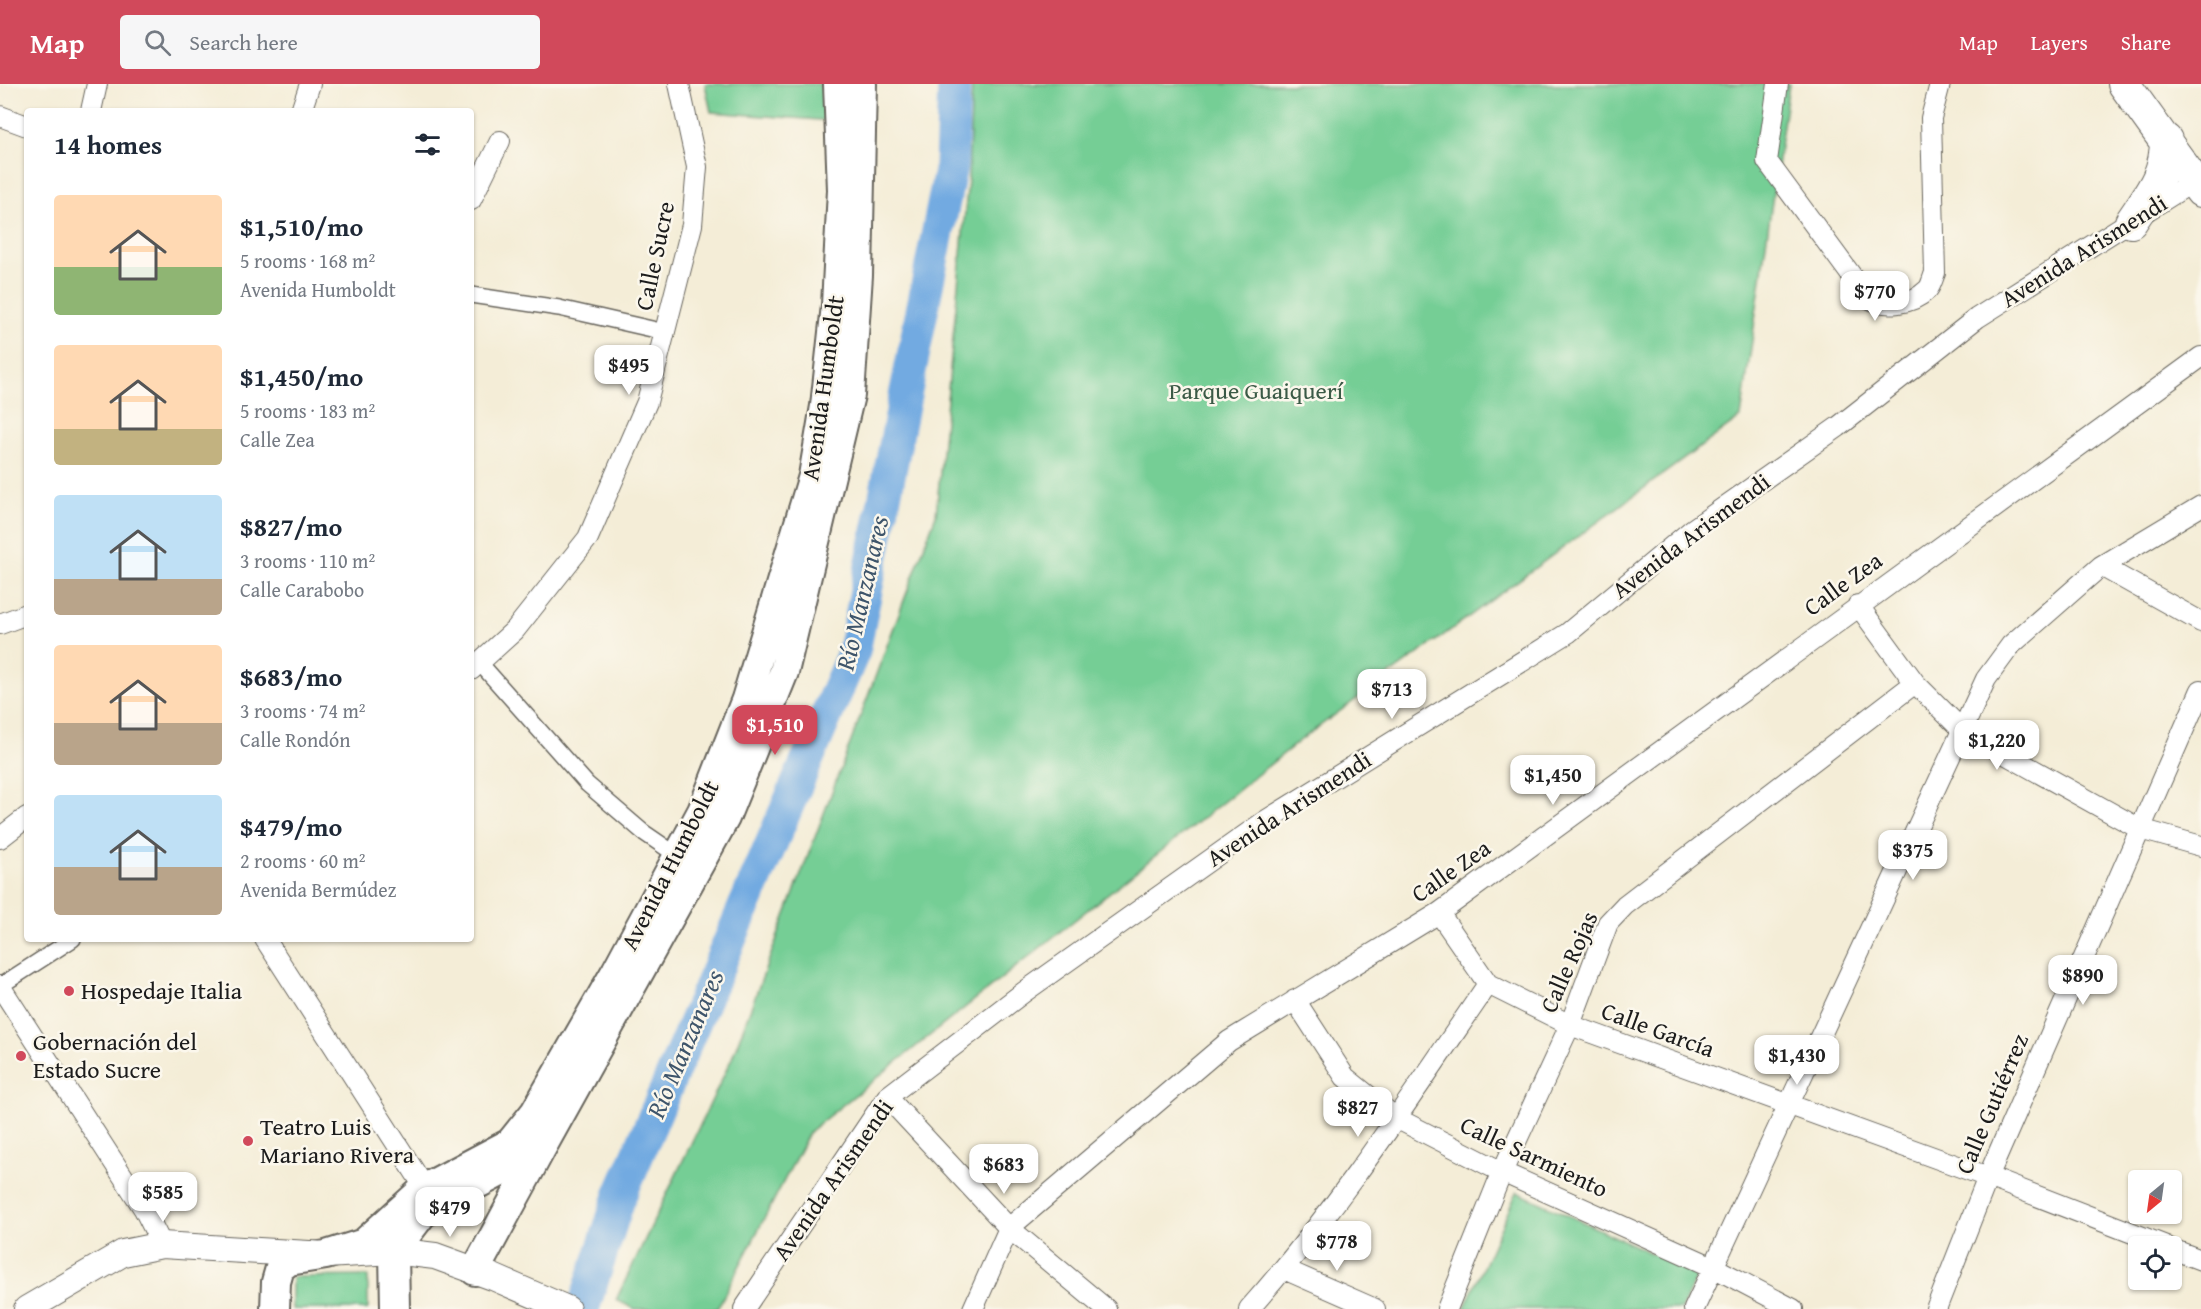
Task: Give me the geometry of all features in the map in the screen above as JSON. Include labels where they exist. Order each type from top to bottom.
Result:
[{"type":"main road","name":"Avenida Humboldt","points":[[275,1309],[276,1282],[280,1268],[289,1261],[326,1255],[364,1243],[425,1188],[510,1143],[535,1112],[616,971],[702,811],[746,699],[813,476],[825,406],[836,304],[842,190],[838,84]]},
{"type":"main road","name":"Avenida Humboldt","points":[[484,1274],[540,1151],[725,818],[784,672],[850,395],[858,275],[862,84]]},
{"type":"main road","points":[[2124,84],[2166,140],[2199,175]]},
{"type":"main road","points":[[2148,84],[2199,175]]},
{"type":"main road","points":[[2131,222],[2164,168],[2166,140]]},
{"type":"main road","points":[[395,1309],[394,1251],[423,1213],[540,1151]]},
{"type":"street","points":[[92,108],[97,84]]},
{"type":"street","points":[[302,108],[310,84]]},
{"type":"street","name":"Calle Sucre","points":[[475,666],[516,630],[588,538],[647,402],[692,225],[697,167],[679,84]]},
{"type":"street","points":[[1778,84],[1767,160],[1868,298],[1879,304],[1900,304],[1927,290],[1935,273],[1931,118],[1940,84]]},
{"type":"street","points":[[0,116],[24,125]]},
{"type":"street","points":[[474,194],[500,141]]},
{"type":"street","name":"Avenida Arismendi","points":[[744,1309],[887,1097],[1024,992],[1265,821],[1568,633],[1693,529],[1838,427],[1977,318],[2131,222],[2199,175]]},
{"type":"street","points":[[474,295],[559,308],[665,332]]},
{"type":"street","name":"Calle Zea","points":[[973,1309],[1009,1228],[1229,1041],[1438,913],[2201,357]]},
{"type":"street","points":[[1694,1309],[1986,679],[2011,645],[2101,566],[2201,506]]},
{"type":"street","points":[[2101,566],[2201,622]]},
{"type":"street","points":[[1858,605],[1915,683],[1962,730],[2140,829],[2201,846]]},
{"type":"street","points":[[0,624],[24,615]]},
{"type":"street","points":[[475,666],[587,784],[643,832],[678,856]]},
{"type":"street","name":"Calle Rojas","points":[[1446,1309],[1502,1172],[1570,1025],[1608,923],[1625,905],[1915,683]]},
{"type":"street","name":"Calle Gutiérrez","points":[[1936,1309],[1988,1177],[2201,690]]},
{"type":"street","points":[[0,838],[24,820]]},
{"type":"street","name":"Calle García","points":[[1438,913],[1488,984],[1570,1025],[1988,1177],[2140,1236]]},
{"type":"street","points":[[68,942],[0,986],[144,1209],[162,1245]]},
{"type":"street","points":[[266,942],[425,1188]]},
{"type":"street","points":[[1249,1309],[1284,1269],[1396,1118],[1488,984]]},
{"type":"street","name":"Calle Sarmiento","points":[[1295,1000],[1345,1077],[1396,1118],[1502,1172],[1713,1267],[1793,1309]]},
{"type":"street","points":[[887,1097],[1009,1228],[1106,1309]]},
{"type":"street","points":[[27,1309],[123,1252],[162,1245],[326,1255],[394,1251],[435,1256],[567,1309]]},
{"type":"street","points":[[2182,1253],[2201,1260]]},
{"type":"street","points":[[1284,1269],[1375,1309]]},
{"type":"green space","points":[[705,84],[834,84],[832,121],[711,112]]},
{"type":"green space","name":"Parque Guaiquerí","points":[[972,84],[1789,84],[1741,417],[1302,739],[810,1131],[717,1309],[635,1309],[616,1300],[732,1058],[936,515],[968,180]]},
{"type":"green space","points":[[1517,1192],[1697,1274],[1682,1309],[1464,1309]]},
{"type":"green space","points":[[368,1276],[368,1309],[292,1309],[292,1277]]},
{"type":"waterway","name":"Río Manzanares","points":[[583,1309],[620,1196],[854,651],[951,166],[954,84]]},
{"type":"place","name":"Hospedaje Italia","points":[[69,991]]},
{"type":"place","name":"Gobernación del Estado Sucre","points":[[21,1056]]},
{"type":"place","name":"Teatro Luis Mariano Rivera","points":[[248,1141]]}]
